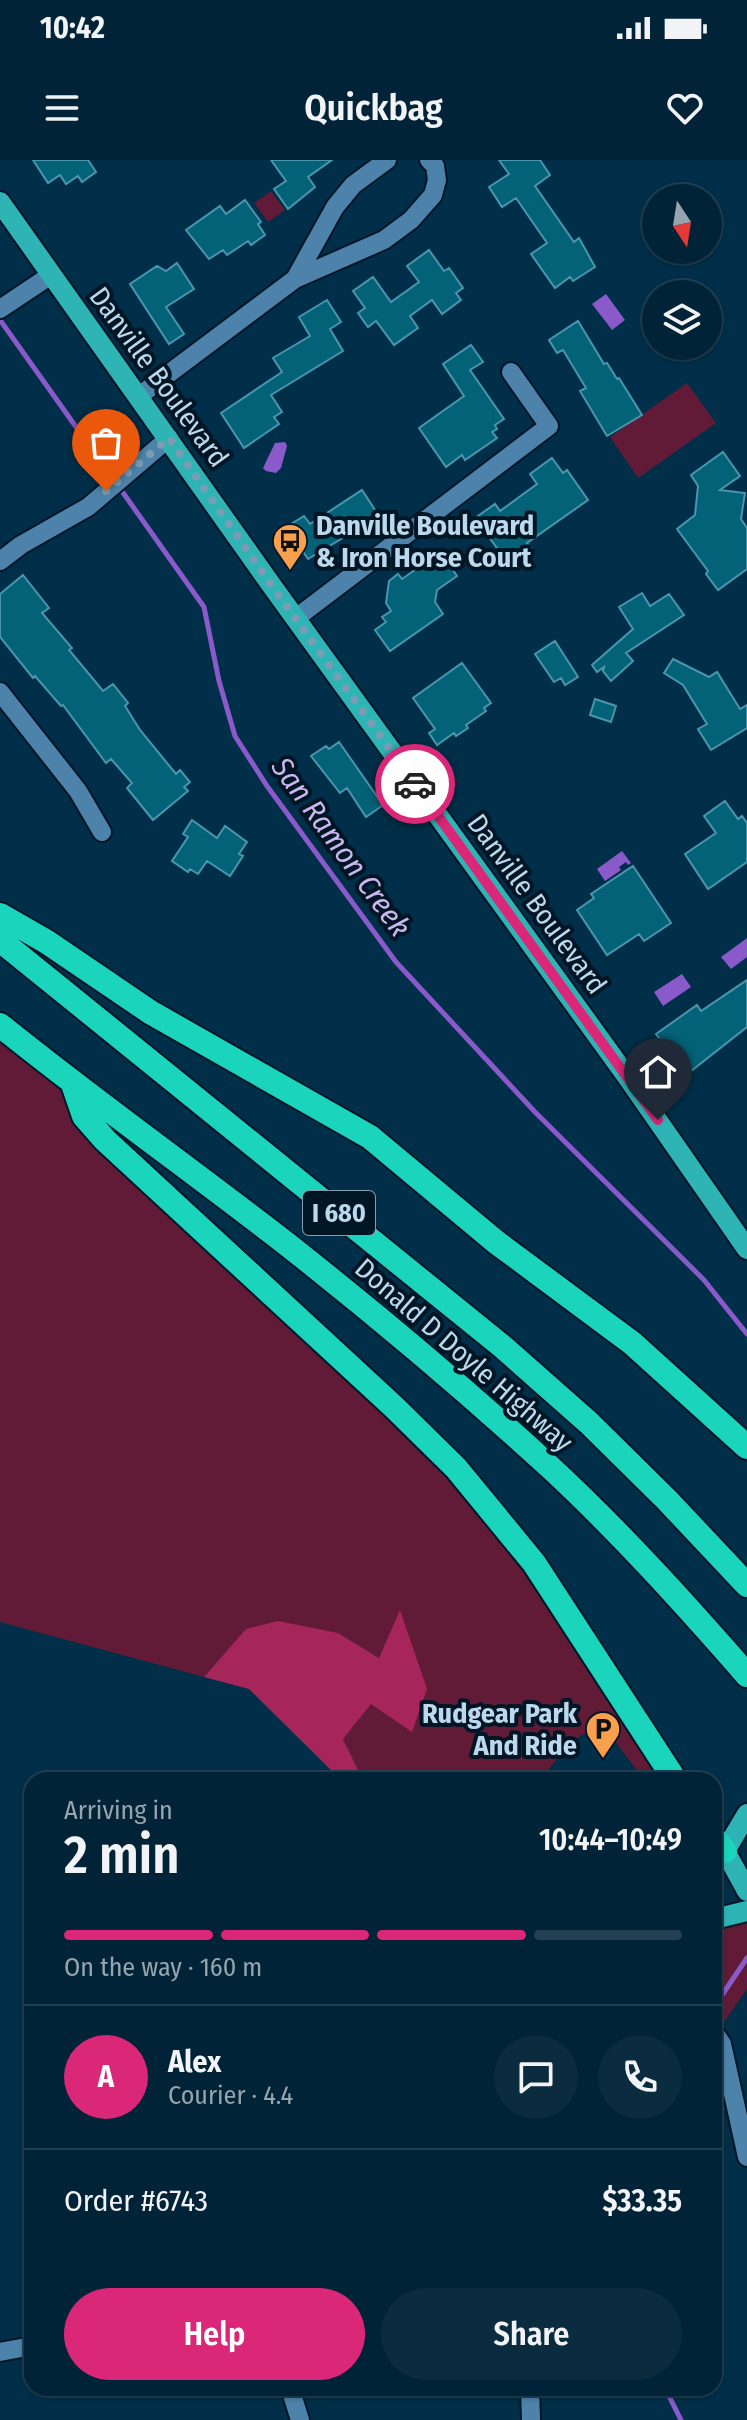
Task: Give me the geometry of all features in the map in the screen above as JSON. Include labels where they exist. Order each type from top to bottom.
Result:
[{"type":"highway","points":[[0,915],[47,942],[150,1012],[370,1137],[496,1242],[632,1343],[747,1447]]},
{"type":"highway","name":"Donald D Doyle Highway","points":[[0,940],[503,1347],[589,1423],[747,1585]]},
{"type":"highway","name":"Donald D Doyle Highway","points":[[0,1025],[73,1084],[289,1246],[466,1393],[629,1544],[747,1675]]},
{"type":"highway","points":[[73,1084],[84,1116],[105,1140],[456,1468],[534,1563],[670,1772]]},
{"type":"main road","name":"Danville Boulevard","points":[[0,202],[628,1078],[747,1249]]},
{"type":"main road","points":[[722,1848],[746,1821]]},
{"type":"main road","points":[[722,1857],[747,1891]]},
{"type":"main road","points":[[722,1917],[747,1911]]},
{"type":"street","points":[[295,279],[335,207],[353,185],[387,160]]},
{"type":"street","points":[[139,396],[295,279],[384,240],[411,220],[433,195],[437,180],[435,166],[429,160]]},
{"type":"street","points":[[0,309],[51,275]]},
{"type":"street","points":[[296,618],[549,426],[511,372]]},
{"type":"street","points":[[0,561],[21,545],[88,507],[169,438]]},
{"type":"street","points":[[0,692],[78,791],[102,832]]},
{"type":"street","points":[[722,2044],[747,2157]]},
{"type":"street","points":[[0,2352],[24,2348]]},
{"type":"street","points":[[292,2396],[300,2420]]},
{"type":"street","points":[[530,2396],[531,2420]]},
{"type":"shaded area","points":[[271,191],[285,210],[268,222],[254,203]]},
{"type":"shaded area","points":[[606,294],[625,320],[612,330],[592,304]]},
{"type":"shaded area","points":[[687,383],[716,423],[638,478],[610,437]]},
{"type":"shaded area","points":[[285,442],[287,446],[281,468],[276,473],[266,471],[263,468],[275,443]]},
{"type":"shaded area","points":[[622,851],[631,863],[628,865],[626,862],[619,867],[621,870],[605,881],[597,869]]},
{"type":"shaded area","points":[[747,938],[747,957],[731,969],[721,957]]},
{"type":"shaded area","points":[[682,974],[691,987],[663,1006],[654,992]]},
{"type":"shaded area","points":[[0,1025],[73,1084],[84,1116],[456,1468],[669,1772],[638,1772],[602,1724],[573,1740],[568,1737],[560,1755],[546,1772],[359,1772],[343,1739],[371,1703],[400,1612],[379,1658],[338,1633],[246,1630],[204,1677],[0,1622]]},
{"type":"shaded area","points":[[400,1610],[427,1689],[412,1732],[371,1704],[343,1739],[359,1772],[333,1772],[249,1689],[204,1677],[246,1629],[278,1621],[338,1633],[379,1658]]},
{"type":"shaded area","points":[[747,1911],[747,1989],[722,2024],[722,1917]]},
{"type":"building","points":[[33,160],[88,160],[96,172],[82,182],[78,176],[66,184],[60,175],[48,183]]},
{"type":"building","points":[[271,160],[332,160],[308,177],[315,187],[288,209],[274,189],[286,181]]},
{"type":"building","points":[[499,160],[540,160],[550,175],[535,186],[574,242],[579,238],[595,267],[573,281],[570,277],[555,288],[531,254],[547,243],[516,198],[502,207],[489,187],[509,174]]},
{"type":"building","points":[[245,200],[261,222],[258,224],[265,235],[251,245],[248,241],[227,255],[223,250],[209,259],[186,230],[220,206],[226,214]]},
{"type":"building","points":[[429,250],[444,271],[449,268],[463,288],[456,293],[461,300],[442,314],[432,300],[410,316],[418,328],[394,345],[376,321],[368,327],[358,313],[365,308],[353,291],[373,277],[391,302],[419,282],[407,266]]},
{"type":"building","points":[[177,263],[194,289],[166,307],[184,334],[169,344],[130,284],[157,266],[166,271]]},
{"type":"building","points":[[327,300],[341,322],[330,329],[343,351],[271,395],[282,412],[274,417],[279,424],[244,448],[221,413],[282,372],[273,358],[310,336],[299,317]]},
{"type":"building","points":[[578,321],[604,364],[607,363],[619,378],[642,415],[607,436],[580,391],[586,388],[563,350],[557,353],[549,340]]},
{"type":"building","points":[[471,345],[483,362],[470,370],[504,419],[495,425],[497,429],[492,432],[497,438],[465,460],[462,455],[446,467],[419,428],[464,396],[443,364]]},
{"type":"building","points":[[723,452],[740,476],[720,490],[745,493],[741,519],[747,528],[747,569],[718,590],[677,529],[695,515],[698,486],[691,475]]},
{"type":"building","points":[[552,458],[563,473],[567,470],[588,500],[527,543],[532,549],[521,557],[516,551],[505,559],[475,518],[495,504],[500,511],[537,484],[530,474]]},
{"type":"building","points":[[362,490],[379,516],[308,559],[291,534],[291,524],[304,516],[310,524]]},
{"type":"building","points":[[432,558],[438,566],[447,561],[457,576],[437,590],[435,602],[443,614],[390,651],[375,630],[386,622],[382,617],[391,611],[386,603],[389,581],[398,574],[402,579]]},
{"type":"building","points":[[23,575],[49,608],[42,613],[72,648],[69,650],[103,691],[113,684],[128,703],[125,706],[140,730],[176,774],[180,770],[190,782],[184,787],[188,791],[153,820],[127,788],[132,783],[111,759],[106,763],[63,705],[35,676],[33,678],[0,637],[0,594]]},
{"type":"building","points":[[642,593],[650,606],[669,594],[684,615],[626,653],[633,661],[611,681],[603,671],[604,667],[597,672],[592,665],[633,629],[619,607]]},
{"type":"building","points":[[555,641],[578,677],[565,685],[561,678],[554,682],[535,654]]},
{"type":"building","points":[[673,659],[709,677],[717,672],[740,709],[747,705],[747,728],[711,750],[698,729],[707,724],[683,685],[664,673]]},
{"type":"building","points":[[462,663],[491,703],[484,708],[486,711],[466,725],[468,728],[437,745],[429,733],[435,729],[413,698]]},
{"type":"building","points":[[595,699],[616,706],[611,722],[590,715]]},
{"type":"building","points":[[339,742],[383,805],[366,817],[347,788],[340,793],[311,756]]},
{"type":"building","points":[[725,801],[738,819],[742,816],[747,823],[747,862],[708,889],[685,854],[716,833],[704,816]]},
{"type":"building","points":[[192,820],[217,838],[225,826],[247,842],[239,854],[243,856],[230,876],[207,861],[198,874],[190,869],[188,872],[172,861],[188,837],[183,834]]},
{"type":"building","points":[[633,866],[671,923],[644,941],[639,934],[607,955],[577,910],[594,898],[591,894]]},
{"type":"building","points":[[747,980],[747,1027],[686,1075],[656,1034],[697,1005],[701,1011]]},
{"type":"waterway","name":"San Ramon Creek","points":[[0,320],[113,479]]},
{"type":"waterway","name":"San Ramon Creek","points":[[119,487],[204,607],[219,681],[235,736],[267,786],[396,962],[535,1112],[704,1280],[747,1334]]},
{"type":"waterway","name":"San Ramon Creek","points":[[722,1995],[747,1958]]},
{"type":"waterway","name":"San Ramon Creek","points":[[669,2396],[681,2420]]},
{"type":"way so far","points":[[106,491],[169,438],[415,784]]},
{"type":"place","name":"Danville Boulevard & Iron Horse Court","points":[[290,572]]},
{"type":"place","name":"Rudgear Park And Ride","points":[[603,1760]]},
{"type":"route","points":[[415,784],[658,1120]]}]
